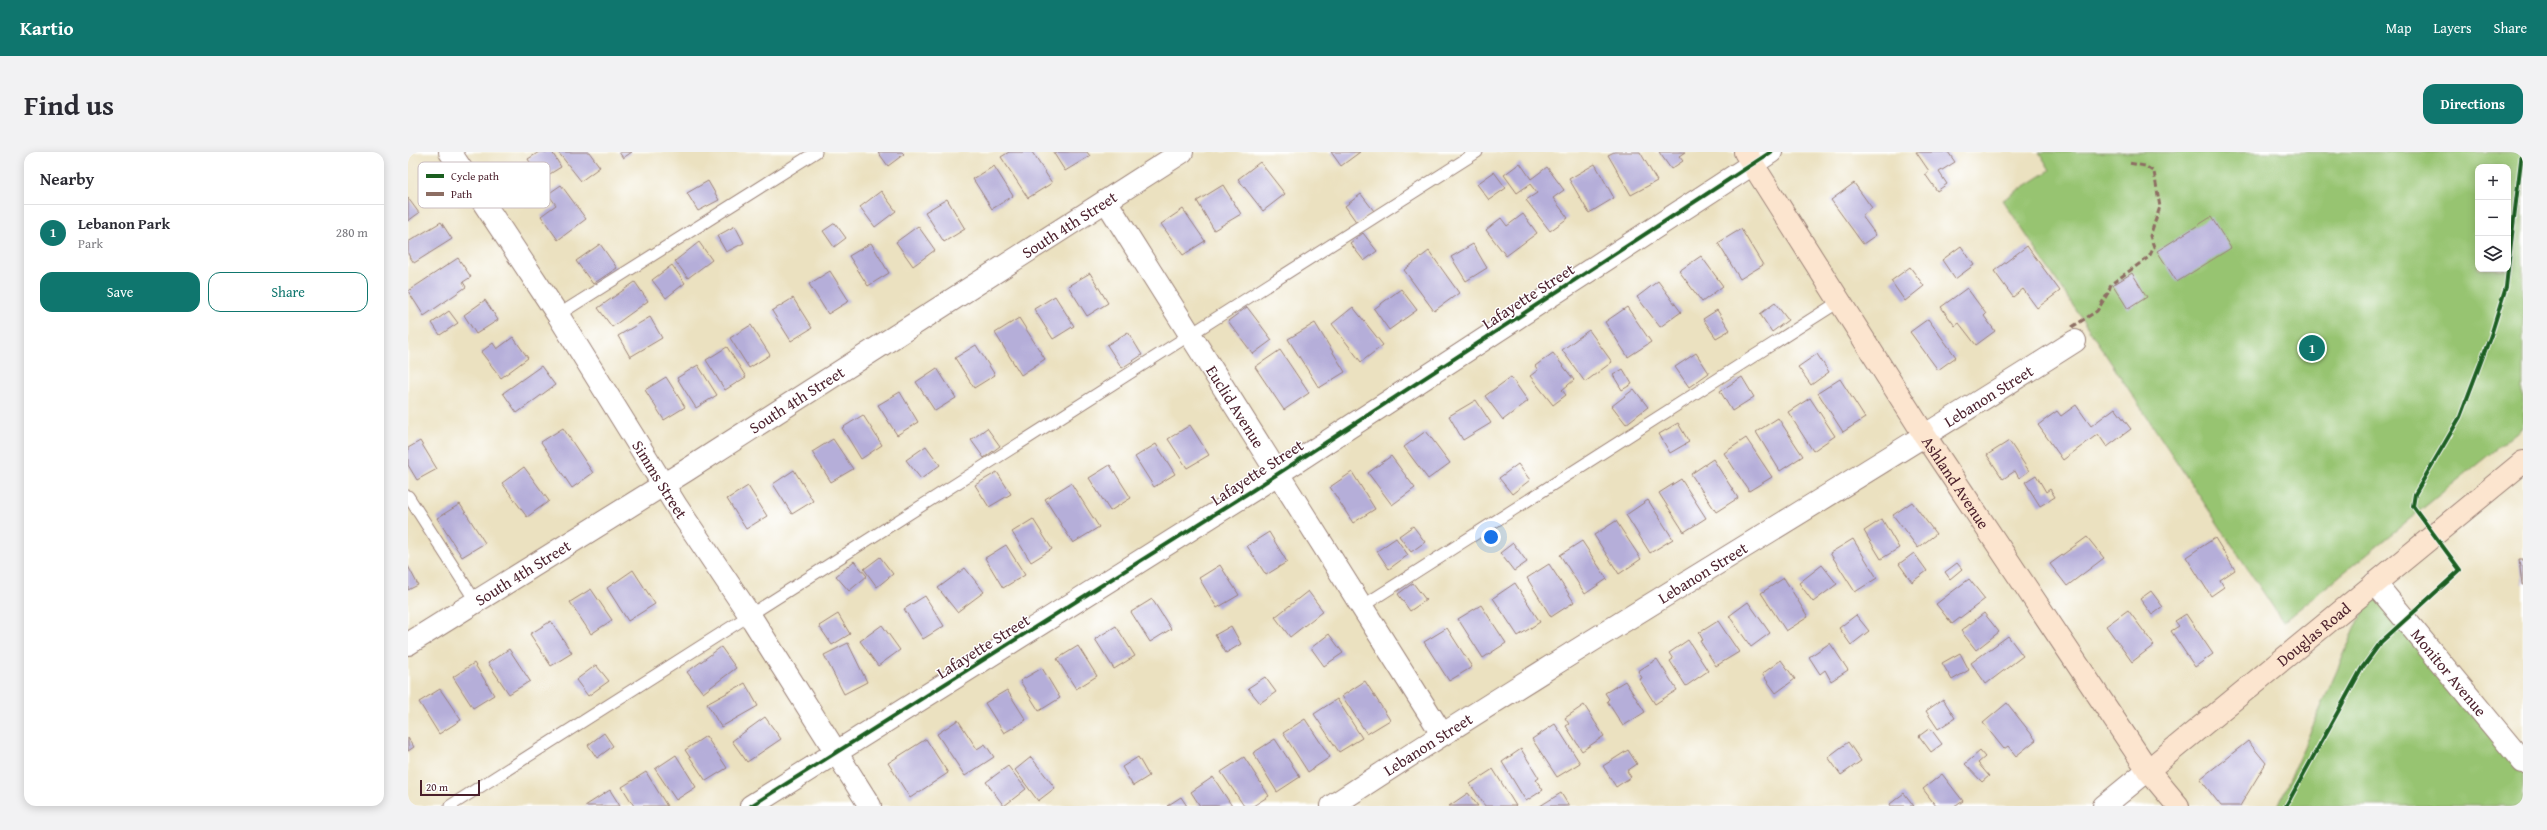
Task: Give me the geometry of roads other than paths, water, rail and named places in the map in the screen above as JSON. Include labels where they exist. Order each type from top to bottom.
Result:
[{"type":"street","name":"Simms Street","points":[[450,152],[457,162]]},
{"type":"street","name":"South 4th Street","points":[[408,644],[663,485],[1182,152]]},
{"type":"street","name":"Lafayette Street","points":[[751,806],[1276,474],[1749,158],[1771,152]]},
{"type":"street","name":"Ashland Avenue","points":[[1749,158],[1925,436],[2148,770],[2178,806]]},
{"type":"street","name":"Euclid Avenue","points":[[1106,201],[1276,474],[1442,734]]},
{"type":"street","name":"Simms Street","points":[[487,208],[558,316],[663,485],[749,614],[835,754],[870,806]]},
{"type":"street","name":"Lebanon Street","points":[[1332,806],[1442,734],[2076,341]]},
{"type":"street","name":"Douglas Road","points":[[2104,806],[2523,462]]},
{"type":"street","name":"Monitor Avenue","points":[[2375,583],[2523,762]]},
{"type":"lane","points":[[558,316],[816,152]]},
{"type":"lane","points":[[450,806],[749,614],[1477,152]]},
{"type":"lane","points":[[1361,607],[1840,301]]},
{"type":"lane","points":[[408,496],[476,602]]},
{"type":"place","name":"Lebanon Park","points":[[2312,348]]}]
